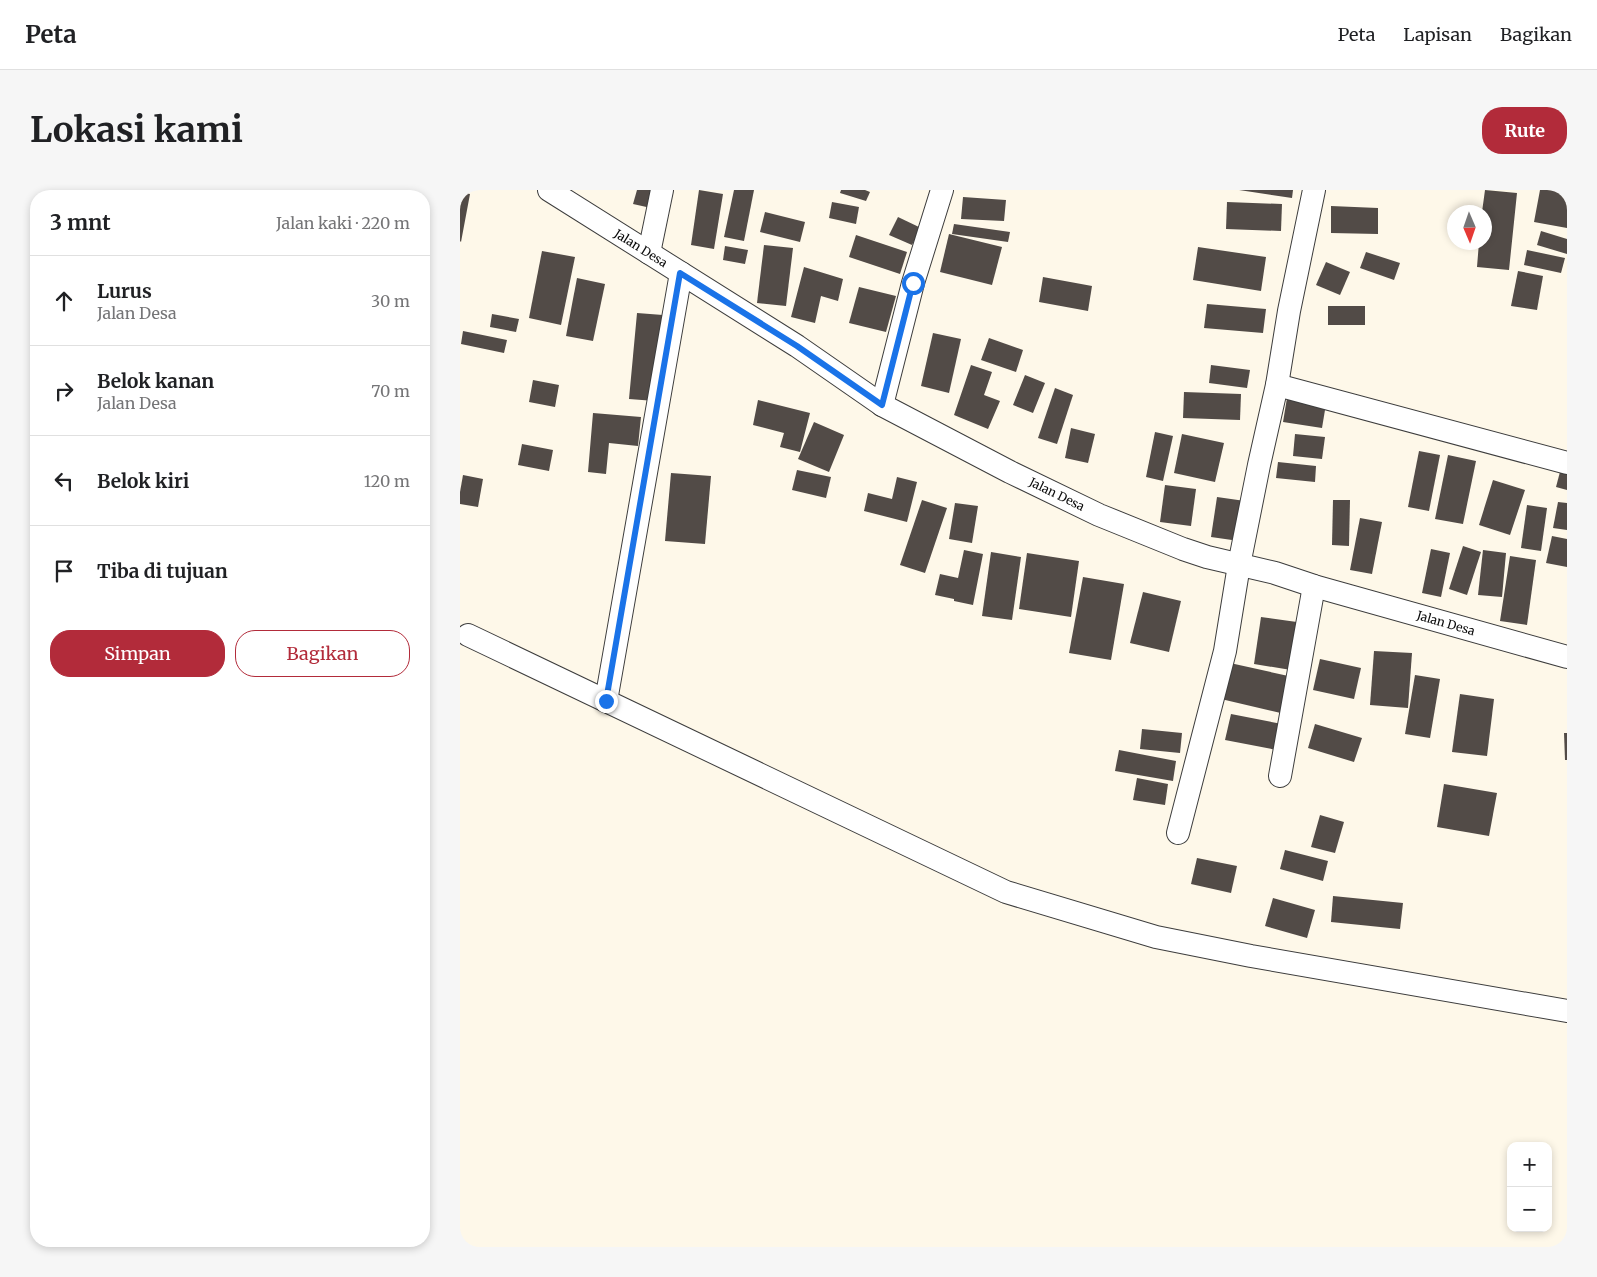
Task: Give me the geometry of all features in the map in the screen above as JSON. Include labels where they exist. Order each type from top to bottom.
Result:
[{"type":"street","name":"Jalan Desa","points":[[549,190],[797,346],[882,405],[1010,472],[1100,515],[1207,557],[1237,582],[1275,573],[1314,586],[1567,657]]},
{"type":"street","points":[[649,253],[662,190]]},
{"type":"street","points":[[882,405],[913,283],[942,190]]},
{"type":"street","points":[[1178,833],[1225,651],[1259,465],[1277,385],[1289,311],[1314,190]]},
{"type":"street","points":[[606,701],[680,273]]},
{"type":"street","points":[[1277,385],[1567,463]]},
{"type":"street","points":[[1280,776],[1314,586]]},
{"type":"street","points":[[468,635],[1006,892],[1156,936],[1260,957],[1567,1011]]},
{"type":"building","points":[[637,190],[656,190],[651,208],[633,204]]},
{"type":"building","points":[[699,190],[723,194],[714,249],[691,245]]},
{"type":"building","points":[[734,190],[754,190],[744,241],[724,237]]},
{"type":"building","points":[[841,190],[865,190],[870,192],[866,201],[840,193]]},
{"type":"building","points":[[1239,190],[1293,190],[1292,198]]},
{"type":"building","points":[[1485,190],[1517,193],[1509,270],[1477,267],[1478,250],[1492,250],[1492,205],[1483,205]]},
{"type":"building","points":[[1540,190],[1567,190],[1567,228],[1534,222]]},
{"type":"building","points":[[460,192],[470,194],[461,242],[460,241]]},
{"type":"building","points":[[963,197],[1006,200],[1004,221],[961,219]]},
{"type":"building","points":[[832,202],[859,207],[856,224],[829,218]]},
{"type":"building","points":[[1227,202],[1282,204],[1281,231],[1226,229]]},
{"type":"building","points":[[1331,206],[1378,208],[1378,234],[1331,233]]},
{"type":"building","points":[[765,212],[805,222],[800,242],[760,232]]},
{"type":"building","points":[[898,217],[921,228],[912,245],[889,235]]},
{"type":"building","points":[[954,224],[1010,232],[1008,242],[952,234]]},
{"type":"building","points":[[1541,231],[1567,239],[1567,254],[1537,245]]},
{"type":"building","points":[[949,234],[1002,247],[992,285],[940,272]]},
{"type":"building","points":[[856,235],[907,252],[900,274],[849,257]]},
{"type":"building","points":[[764,245],[793,248],[786,306],[757,303]]},
{"type":"building","points":[[725,246],[748,250],[745,264],[723,260]]},
{"type":"building","points":[[1198,247],[1266,257],[1261,291],[1193,280]]},
{"type":"building","points":[[1527,250],[1565,258],[1561,273],[1524,265]]},
{"type":"building","points":[[542,251],[575,257],[561,325],[529,318]]},
{"type":"building","points":[[1366,252],[1400,263],[1394,280],[1360,268]]},
{"type":"building","points":[[1326,262],[1350,272],[1340,295],[1316,285]]},
{"type":"building","points":[[804,267],[843,279],[838,301],[821,296],[815,323],[791,317]]},
{"type":"building","points":[[1518,271],[1543,276],[1537,310],[1511,306]]},
{"type":"building","points":[[1043,277],[1092,286],[1088,311],[1039,302]]},
{"type":"building","points":[[577,278],[605,284],[593,341],[566,336]]},
{"type":"building","points":[[859,287],[896,296],[886,332],[849,323]]},
{"type":"building","points":[[1207,304],[1266,309],[1263,333],[1204,328]]},
{"type":"building","points":[[1328,306],[1365,306],[1365,325],[1328,325]]},
{"type":"building","points":[[637,313],[663,315],[655,401],[629,399]]},
{"type":"building","points":[[492,314],[519,319],[516,332],[490,327]]},
{"type":"building","points":[[463,331],[507,340],[504,353],[461,344]]},
{"type":"building","points":[[933,333],[961,339],[949,393],[921,386]]},
{"type":"building","points":[[989,338],[1023,350],[1016,372],[981,360]]},
{"type":"building","points":[[971,365],[992,372],[984,395],[1000,401],[988,429],[954,415]]},
{"type":"building","points":[[1211,365],[1250,370],[1247,388],[1209,383]]},
{"type":"building","points":[[1025,375],[1045,383],[1033,413],[1013,405]]},
{"type":"building","points":[[533,380],[559,385],[555,407],[529,402]]},
{"type":"building","points":[[1055,388],[1073,395],[1057,444],[1038,438]]},
{"type":"building","points":[[1184,392],[1241,394],[1240,420],[1183,418]]},
{"type":"building","points":[[1287,398],[1326,404],[1322,428],[1283,422]]},
{"type":"building","points":[[758,400],[810,413],[800,452],[780,447],[784,433],[753,425]]},
{"type":"building","points":[[593,413],[641,417],[638,446],[609,443],[606,474],[588,472]]},
{"type":"building","points":[[814,422],[844,435],[829,472],[798,459]]},
{"type":"building","points":[[1071,428],[1095,434],[1088,463],[1065,458]]},
{"type":"building","points":[[1155,432],[1173,436],[1163,481],[1146,477]]},
{"type":"building","points":[[1182,434],[1224,443],[1215,482],[1174,473]]},
{"type":"building","points":[[1295,434],[1325,437],[1322,459],[1293,456]]},
{"type":"building","points":[[522,444],[553,450],[549,471],[518,465]]},
{"type":"building","points":[[1419,451],[1440,455],[1429,511],[1408,507]]},
{"type":"building","points":[[1448,455],[1476,461],[1463,524],[1435,519]]},
{"type":"building","points":[[1278,462],[1316,466],[1315,482],[1276,478]]},
{"type":"building","points":[[1561,468],[1567,470],[1567,490],[1556,487]]},
{"type":"building","points":[[797,470],[831,477],[826,498],[792,490]]},
{"type":"building","points":[[671,473],[711,476],[705,544],[665,541]]},
{"type":"building","points":[[463,475],[483,479],[478,507],[460,504]]},
{"type":"building","points":[[897,477],[917,482],[907,522],[864,511],[868,493],[892,499]]},
{"type":"building","points":[[1493,480],[1525,490],[1510,535],[1479,525]]},
{"type":"building","points":[[1165,485],[1196,489],[1191,526],[1160,522]]},
{"type":"building","points":[[1217,497],[1245,501],[1239,541],[1211,537]]},
{"type":"building","points":[[922,500],[947,508],[925,573],[900,565]]},
{"type":"building","points":[[1333,500],[1350,500],[1349,546],[1332,545]]},
{"type":"building","points":[[1558,502],[1567,503],[1567,530],[1553,528]]},
{"type":"building","points":[[955,503],[978,506],[972,543],[949,539]]},
{"type":"building","points":[[1527,505],[1547,508],[1541,551],[1521,548]]},
{"type":"building","points":[[1360,518],[1382,522],[1372,574],[1350,570]]},
{"type":"building","points":[[1552,536],[1567,539],[1567,567],[1546,563]]},
{"type":"building","points":[[1463,546],[1481,552],[1467,595],[1449,589]]},
{"type":"building","points":[[1431,549],[1450,553],[1441,597],[1422,593]]},
{"type":"building","points":[[964,550],[983,554],[973,605],[935,595],[940,574],[958,578]]},
{"type":"building","points":[[1483,550],[1506,553],[1502,597],[1478,595]]},
{"type":"building","points":[[991,552],[1021,557],[1012,620],[982,616]]},
{"type":"building","points":[[1027,553],[1079,561],[1071,617],[1019,609]]},
{"type":"building","points":[[1510,556],[1536,560],[1527,625],[1500,621]]},
{"type":"building","points":[[1083,577],[1124,584],[1111,660],[1069,653]]},
{"type":"building","points":[[1143,592],[1181,601],[1169,652],[1130,643]]},
{"type":"building","points":[[1261,617],[1304,623],[1297,671],[1254,664]]},
{"type":"building","points":[[1374,651],[1412,653],[1408,708],[1370,705]]},
{"type":"building","points":[[1320,659],[1361,668],[1354,699],[1313,690]]},
{"type":"building","points":[[1230,663],[1293,677],[1285,714],[1221,699]]},
{"type":"building","points":[[1415,675],[1440,679],[1430,738],[1405,734]]},
{"type":"building","points":[[1460,694],[1494,699],[1487,756],[1452,752]]},
{"type":"building","points":[[1231,714],[1282,724],[1277,750],[1225,740]]},
{"type":"building","points":[[1315,724],[1362,738],[1354,762],[1308,748]]},
{"type":"building","points":[[1142,729],[1182,733],[1180,753],[1140,749]]},
{"type":"building","points":[[1564,733],[1567,733],[1567,760],[1565,760]]},
{"type":"building","points":[[1119,750],[1176,761],[1173,781],[1115,771]]},
{"type":"building","points":[[1137,778],[1168,784],[1165,805],[1133,800]]},
{"type":"building","points":[[1444,784],[1497,793],[1489,836],[1437,827]]},
{"type":"building","points":[[1320,815],[1344,822],[1335,853],[1311,847]]},
{"type":"building","points":[[1285,850],[1328,861],[1323,881],[1280,869]]},
{"type":"building","points":[[1197,858],[1237,866],[1231,893],[1191,884]]},
{"type":"building","points":[[1333,896],[1403,903],[1400,929],[1331,922]]},
{"type":"building","points":[[1273,898],[1315,910],[1307,938],[1265,926]]},
{"type":"route","points":[[606,701],[680,273],[797,346],[882,405],[913,283]]}]
